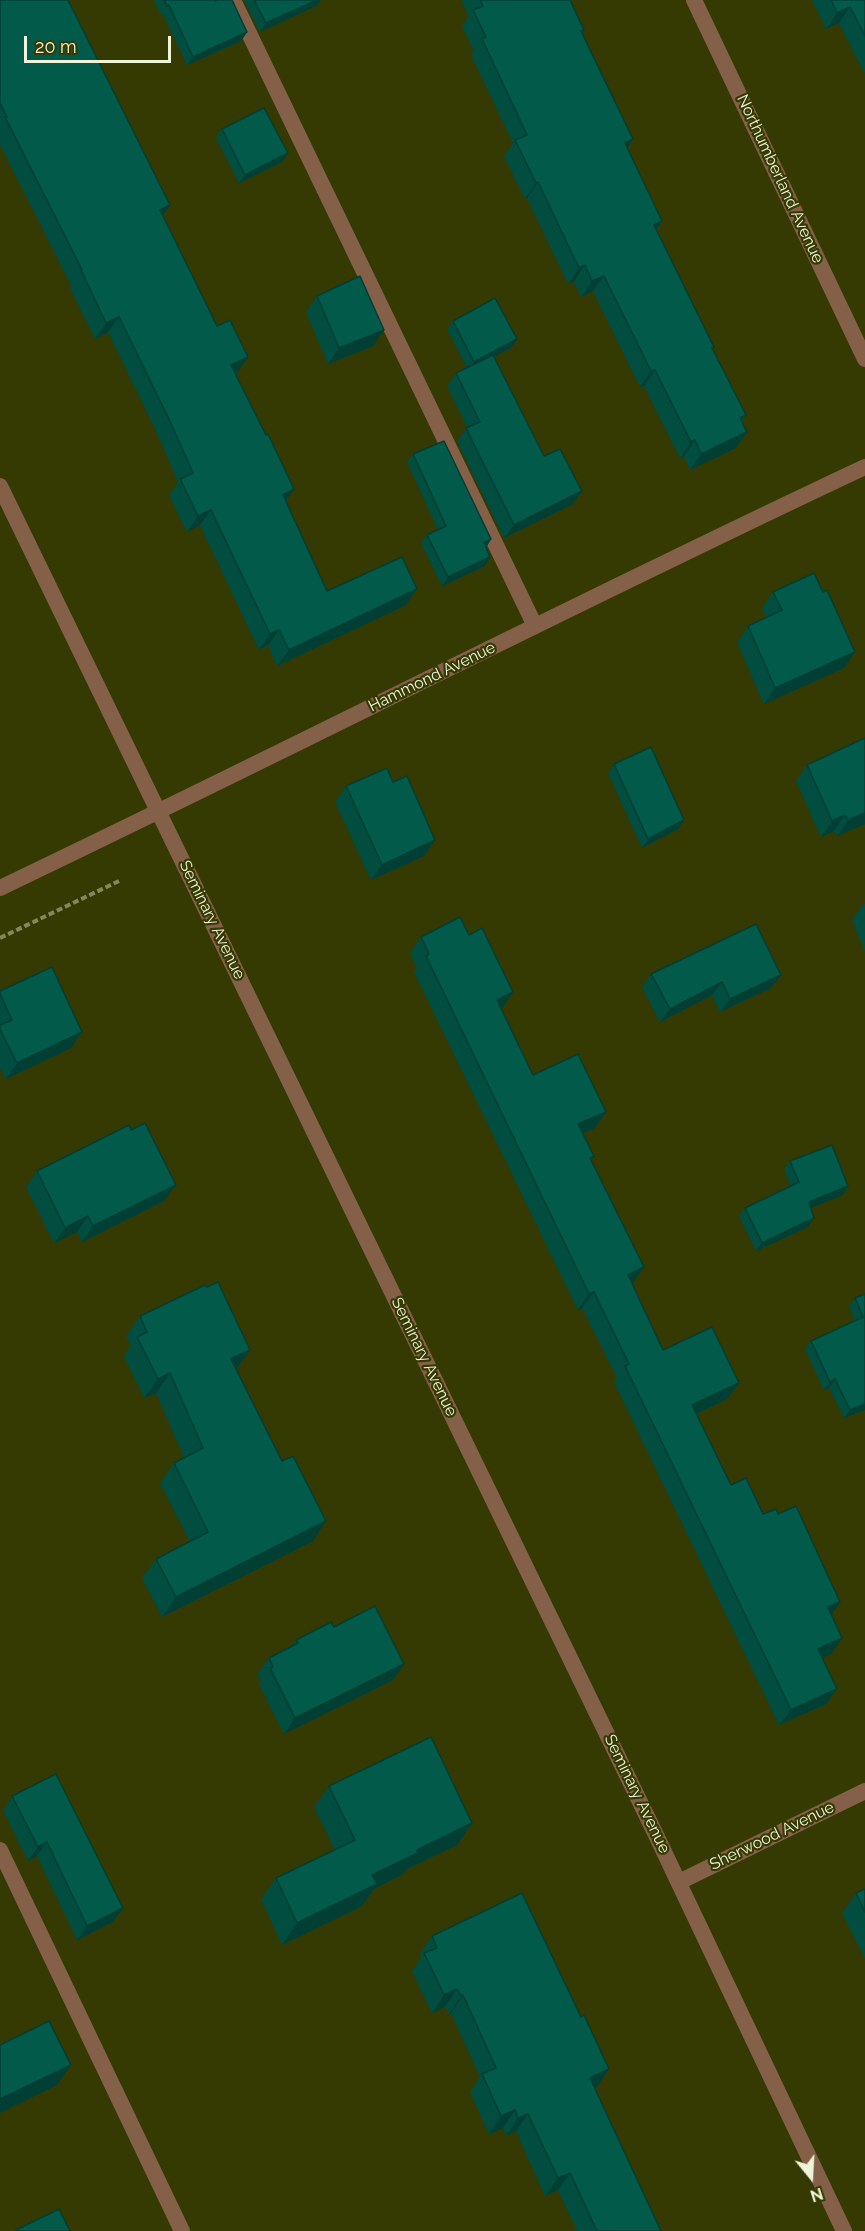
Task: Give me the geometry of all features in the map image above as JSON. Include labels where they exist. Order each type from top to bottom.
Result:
[{"type":"street","points":[[233,0],[535,626]]},
{"type":"street","name":"Northumberland Avenue","points":[[694,0],[865,359]]},
{"type":"street","name":"Hammond Avenue","points":[[0,888],[865,467]]},
{"type":"street","name":"Seminary Avenue","points":[[0,486],[679,1882],[844,2231]]},
{"type":"street","name":"Sherwood Avenue","points":[[679,1882],[865,1791]]},
{"type":"street","points":[[0,1850],[182,2231]]},
{"type":"path","points":[[0,938],[119,881]]},
{"type":"building","points":[[0,0],[68,0],[170,205],[160,210],[217,326],[230,320],[248,357],[231,365],[294,489],[283,495],[327,591],[402,557],[417,589],[289,650],[279,630],[270,634],[211,510],[198,516],[180,479],[193,473],[169,419],[119,317],[106,323],[5,117],[7,117],[0,103]]},
{"type":"building","points":[[164,0],[232,0],[247,32],[193,57],[169,5],[167,6]]},
{"type":"building","points":[[254,0],[317,0],[266,23]]},
{"type":"building","points":[[480,0],[570,0],[584,30],[581,31],[633,139],[625,143],[662,221],[654,225],[746,415],[740,418],[747,432],[701,454],[695,440],[691,442],[655,370],[651,371],[604,276],[592,281],[585,265],[579,268],[515,140],[527,135],[482,39],[486,37],[473,10],[483,6]]},
{"type":"building","points":[[831,0],[865,0],[865,36],[850,7],[837,13]]},
{"type":"building","points":[[264,108],[288,153],[245,175],[222,129]]},
{"type":"building","points":[[360,276],[384,330],[339,348],[317,296]]},
{"type":"building","points":[[495,298],[517,339],[474,362],[453,321]]},
{"type":"building","points":[[493,355],[544,456],[560,449],[582,491],[514,525],[466,428],[480,422],[456,373]]},
{"type":"building","points":[[444,441],[491,539],[484,543],[490,557],[448,577],[427,535],[446,526],[413,454]]},
{"type":"building","points":[[814,573],[823,592],[827,590],[855,652],[775,688],[748,626],[782,610],[773,592]]},
{"type":"building","points":[[865,738],[865,813],[848,820],[845,815],[832,821],[807,765]]},
{"type":"building","points":[[651,747],[684,820],[648,839],[614,764]]},
{"type":"building","points":[[387,768],[393,782],[407,776],[435,840],[382,865],[346,786]]},
{"type":"building","points":[[460,917],[469,935],[482,928],[513,992],[497,1000],[533,1075],[578,1054],[606,1112],[578,1124],[594,1156],[590,1158],[644,1267],[628,1275],[663,1350],[712,1327],[739,1383],[692,1405],[731,1485],[746,1478],[763,1514],[776,1509],[778,1514],[796,1506],[840,1602],[828,1607],[842,1638],[818,1649],[837,1689],[791,1710],[625,1366],[629,1364],[594,1292],[589,1294],[426,956],[429,954],[421,937]]},
{"type":"building","points":[[756,924],[781,975],[730,999],[722,982],[670,1009],[651,974]]},
{"type":"building","points":[[52,967],[82,1032],[17,1063],[0,1029],[0,1025],[12,1020],[0,991]]},
{"type":"building","points":[[145,1123],[176,1185],[93,1226],[88,1216],[65,1228],[37,1171],[129,1125],[131,1130]]},
{"type":"building","points":[[832,1145],[848,1186],[809,1202],[814,1218],[762,1243],[745,1208],[799,1182],[790,1161]]},
{"type":"building","points":[[218,1282],[250,1350],[231,1359],[282,1461],[293,1456],[326,1521],[176,1597],[156,1559],[208,1532],[174,1463],[203,1448],[170,1373],[158,1379],[137,1337],[147,1332],[140,1316],[205,1285],[207,1287]]},
{"type":"building","points":[[865,1294],[865,1404],[850,1410],[835,1379],[830,1382],[811,1341],[863,1317],[855,1298]]},
{"type":"building","points":[[375,1606],[404,1664],[295,1718],[270,1668],[273,1667],[269,1658],[298,1643],[296,1640],[331,1622],[334,1627]]},
{"type":"building","points":[[431,1737],[472,1823],[372,1875],[377,1884],[297,1923],[276,1878],[355,1840],[329,1786]]},
{"type":"building","points":[[56,1774],[123,1908],[87,1926],[47,1842],[38,1847],[12,1796]]},
{"type":"building","points":[[865,1889],[865,1912],[856,1893]]},
{"type":"building","points":[[522,1893],[581,2017],[584,2015],[609,2069],[590,2078],[661,2231],[597,2231],[570,2173],[558,2178],[528,2114],[518,2118],[515,2110],[501,2116],[482,2074],[496,2068],[463,1995],[461,1996],[457,1989],[444,1995],[424,1953],[437,1948],[432,1936]]},
{"type":"building","points":[[49,2021],[71,2065],[0,2099],[0,2045]]},
{"type":"building","points":[[59,2209],[70,2231],[16,2230]]}]
